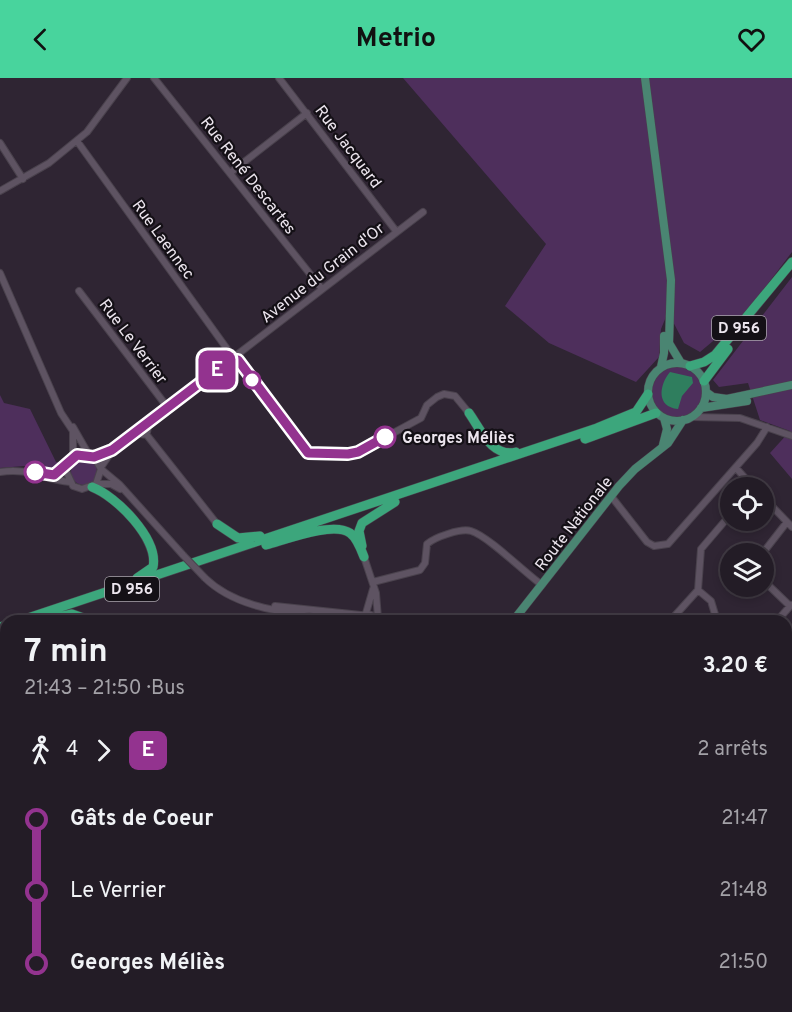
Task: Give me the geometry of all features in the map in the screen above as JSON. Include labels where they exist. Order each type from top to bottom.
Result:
[{"type":"highway","name":"D 956","points":[[690,366],[704,362],[714,355],[792,262]]},
{"type":"highway","name":"D 956","points":[[704,381],[792,269]]},
{"type":"highway","name":"D 956","points":[[37,615],[629,416],[641,408],[648,394]]},
{"type":"highway","points":[[469,413],[499,451],[513,453],[539,448]]},
{"type":"highway","name":"D 956","points":[[55,615],[660,415]]},
{"type":"highway","name":"D 956","points":[[94,486],[123,507],[154,554],[150,570],[125,586]]},
{"type":"highway","name":"D 956","points":[[364,557],[359,531],[362,523],[395,502]]},
{"type":"highway","name":"D 956","points":[[217,524],[232,535],[242,538],[309,525]]},
{"type":"highway","name":"D 956","points":[[263,546],[322,530],[340,529],[354,537],[364,557]]},
{"type":"main road","points":[[645,78],[671,280],[669,343],[681,363]]},
{"type":"main road","points":[[661,448],[667,435],[660,415],[648,394],[650,381],[661,367],[664,353],[664,324],[669,311]]},
{"type":"main road","points":[[660,415],[683,420],[692,417],[701,408],[706,392],[704,381],[690,366],[681,363],[661,367]]},
{"type":"main road","points":[[706,392],[713,397],[727,399],[792,385]]},
{"type":"main road","points":[[701,408],[745,402],[773,389]]},
{"type":"main road","name":"Route Nationale","points":[[518,615],[611,496],[635,469],[668,443],[683,420]]},
{"type":"street","points":[[0,191],[23,179],[77,141],[87,132],[127,78]]},
{"type":"street","name":"Rue René Descartes","points":[[154,78],[322,289]]},
{"type":"street","name":"Rue Jacquard","points":[[279,78],[396,231]]},
{"type":"street","points":[[230,173],[307,113]]},
{"type":"street","name":"Rue Laennec","points":[[77,141],[230,357]]},
{"type":"street","points":[[0,142],[23,179]]},
{"type":"street","name":"Avenue du Grain d'Or","points":[[238,357],[423,212]]},
{"type":"street","points":[[0,273],[75,439],[73,458],[67,466],[54,475],[40,474]]},
{"type":"street","name":"Rue Le Verrier","points":[[79,291],[168,408]]},
{"type":"street","points":[[73,458],[112,450],[139,431],[140,426],[146,426],[230,357],[238,357],[308,453],[358,452],[421,418],[427,405],[444,394],[454,396],[469,413]]},
{"type":"street","points":[[692,417],[740,418],[792,436]]},
{"type":"street","points":[[66,420],[79,434],[91,456],[101,468],[205,578],[225,593],[251,604],[352,615]]},
{"type":"street","points":[[146,426],[146,434]]},
{"type":"street","points":[[611,496],[647,542],[659,547],[673,540],[736,468],[767,427]]},
{"type":"street","points":[[139,431],[146,434],[217,524]]},
{"type":"street","points":[[94,486],[112,450]]},
{"type":"street","points":[[67,466],[70,482]]},
{"type":"street","points":[[736,468],[745,477]]},
{"type":"street","points":[[0,472],[21,469],[53,480],[70,482],[78,489],[111,484],[126,494]]},
{"type":"street","points":[[772,543],[789,525],[774,509]]},
{"type":"street","points":[[675,615],[698,590],[701,549],[720,526]]},
{"type":"street","points":[[373,584],[420,570],[425,563],[427,544],[432,540],[467,530],[480,536],[542,585]]},
{"type":"street","points":[[364,557],[373,584],[377,615]]},
{"type":"street","points":[[362,615],[372,600],[373,584]]},
{"type":"street","points":[[698,590],[711,601],[715,615]]},
{"type":"street","points":[[774,590],[791,606]]},
{"type":"street","points":[[306,610],[321,615]]},
{"type":"shaded area","points":[[403,78],[792,78],[792,252],[744,315],[700,352],[684,343],[668,312],[661,329],[659,357],[636,382],[549,343],[505,306],[546,244]]},
{"type":"shaded area","points":[[792,277],[792,479],[770,453],[790,431],[760,420],[748,383],[719,387],[713,380]]},
{"type":"shaded area","points":[[677,366],[691,370],[699,378],[703,392],[699,406],[691,414],[677,418],[663,414],[655,406],[651,392],[655,378],[663,370]]},
{"type":"shaded area","points":[[670,372],[692,377],[693,383],[682,396],[678,409],[666,404],[663,400],[662,389]]},
{"type":"shaded area","points":[[0,395],[4,403],[30,409],[56,462],[61,463],[57,470],[49,471],[36,465],[0,468]]},
{"type":"shaded area","points":[[84,459],[93,463],[97,472],[93,481],[84,485],[75,481],[71,472],[75,463]]},
{"type":"bus line","name":"E","points":[[35,472],[54,475],[77,455],[94,457],[112,450],[139,431],[140,426],[146,426],[230,360],[232,362],[238,360],[308,453],[358,452],[385,437]]},
{"type":"place","name":"Georges Méliès","points":[[385,437]]}]
